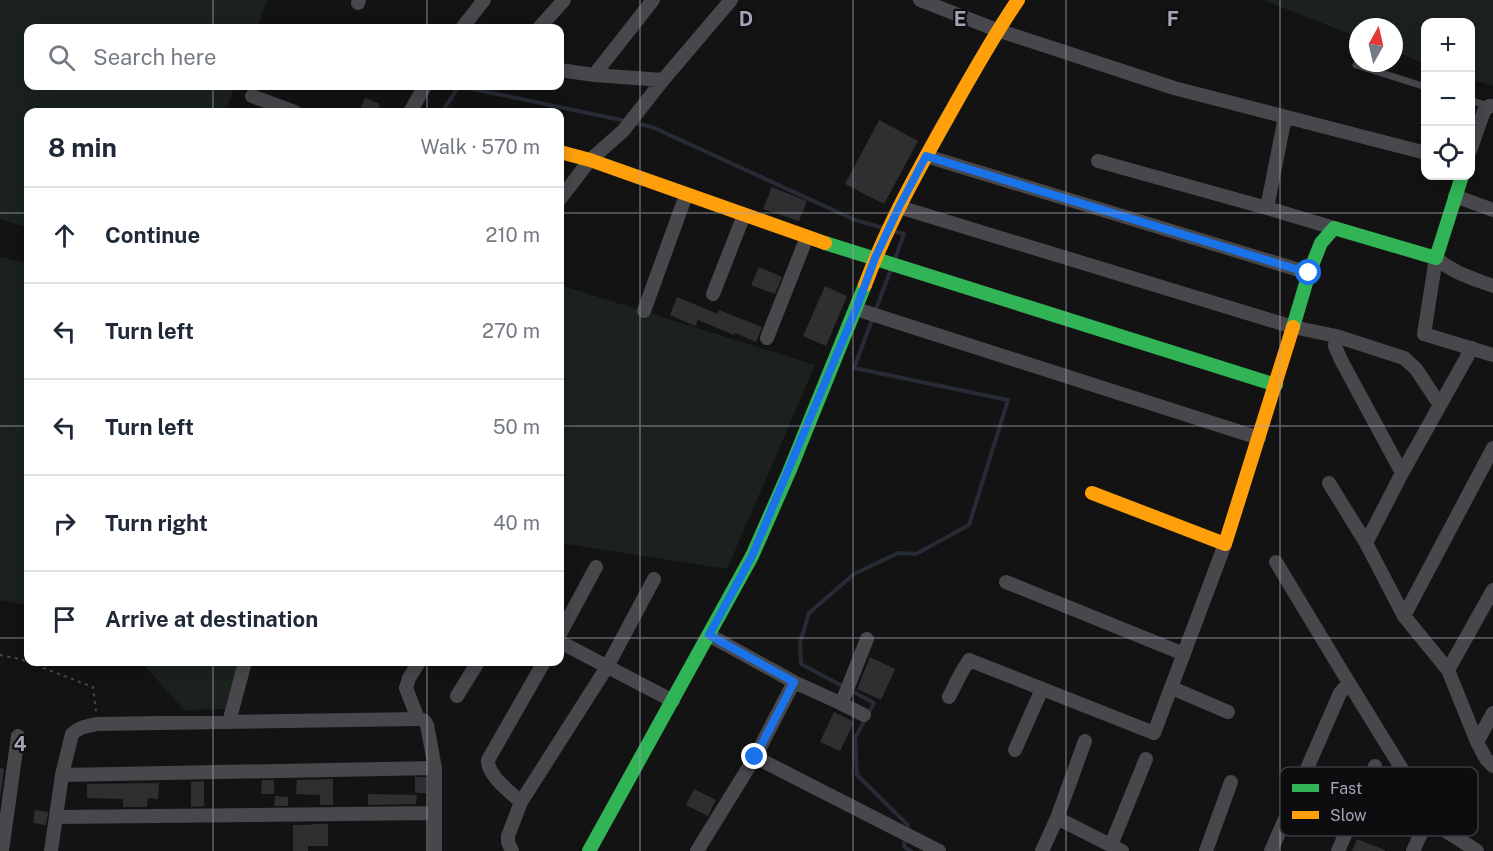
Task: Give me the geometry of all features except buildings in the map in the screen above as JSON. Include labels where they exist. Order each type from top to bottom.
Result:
[{"type":"street","points":[[465,24],[484,0]]},
{"type":"street","points":[[543,24],[564,0]]},
{"type":"street","points":[[594,75],[653,0]]},
{"type":"street","points":[[564,194],[590,160],[623,131],[731,0]]},
{"type":"street","points":[[920,0],[997,30],[1174,88],[1421,152]]},
{"type":"street","points":[[589,851],[752,556],[896,212],[997,30],[1018,0]]},
{"type":"street","points":[[564,71],[659,86]]},
{"type":"street","points":[[412,108],[423,90]]},
{"type":"street","points":[[252,96],[284,108]]},
{"type":"street","points":[[1475,137],[1484,111],[1491,106]]},
{"type":"street","points":[[1267,208],[1285,117]]},
{"type":"street","points":[[564,153],[590,160],[807,237],[1276,385]]},
{"type":"street","points":[[926,156],[1309,273]]},
{"type":"street","points":[[1098,160],[1436,258],[1445,267],[1455,272],[1493,286]]},
{"type":"street","points":[[1461,180],[1436,258],[1424,334],[1493,355]]},
{"type":"street","points":[[644,311],[686,195]]},
{"type":"street","points":[[1455,196],[1493,210]]},
{"type":"street","points":[[896,212],[1293,327],[1336,336],[1404,358],[1416,369],[1440,405]]},
{"type":"street","points":[[713,294],[744,215]]},
{"type":"street","points":[[950,697],[969,660],[1154,733],[1225,544],[1309,273],[1321,243],[1334,228]]},
{"type":"street","points":[[767,338],[807,237]]},
{"type":"street","points":[[856,309],[1259,438]]},
{"type":"street","points":[[1336,336],[1335,346],[1341,360],[1402,473]]},
{"type":"street","points":[[1366,543],[1402,473],[1472,348]]},
{"type":"street","points":[[1404,616],[1493,448]]},
{"type":"street","points":[[1329,483],[1366,543],[1404,616],[1448,670],[1477,742],[1486,759],[1493,766]]},
{"type":"street","points":[[1092,493],[1225,544]]},
{"type":"street","points":[[1276,562],[1401,767]]},
{"type":"street","points":[[564,627],[596,567]]},
{"type":"street","points":[[512,851],[508,836],[521,802],[607,667],[654,579]]},
{"type":"street","points":[[1006,582],[1184,654]]},
{"type":"street","points":[[1448,670],[1493,590]]},
{"type":"street","points":[[709,635],[794,682],[842,700],[864,715]]},
{"type":"street","points":[[842,700],[867,639]]},
{"type":"street","points":[[564,644],[673,701]]},
{"type":"street","points":[[230,722],[244,666]]},
{"type":"street","points":[[416,666],[406,688],[418,719]]},
{"type":"street","points":[[457,696],[476,666]]},
{"type":"street","points":[[521,802],[493,775],[488,767],[488,760],[542,666]]},
{"type":"street","points":[[697,851],[755,757],[794,682]]},
{"type":"street","points":[[1308,767],[1340,693],[1349,683]]},
{"type":"street","points":[[1015,750],[1042,688]]},
{"type":"street","points":[[1172,688],[1228,712]]},
{"type":"street","points":[[1477,742],[1493,712]]},
{"type":"street","points":[[51,851],[62,775],[72,734],[76,729],[97,724],[422,719],[427,725],[435,768],[435,851]]},
{"type":"street","points":[[2,851],[18,736]]},
{"type":"street","points":[[1042,851],[1057,818],[1085,741]]},
{"type":"street","points":[[755,757],[939,851]]},
{"type":"street","points":[[1057,818],[1117,848],[1146,759]]},
{"type":"street","points":[[62,775],[435,768]]},
{"type":"street","points":[[1206,851],[1231,782]]},
{"type":"street","points":[[56,818],[434,813]]},
{"type":"street","points":[[1271,851],[1280,830]]},
{"type":"street","points":[[1338,851],[1344,836]]},
{"type":"street","points":[[1413,851],[1420,836]]},
{"type":"street","points":[[1454,836],[1477,851]]},
{"type":"lane","points":[[1378,72],[1421,86]]},
{"type":"lane","points":[[1475,101],[1491,106]]},
{"type":"path","points":[[0,655],[24,661]]},
{"type":"path","points":[[37,666],[93,687],[97,724]]},
{"type":"shaded area","points":[[0,0],[267,0],[258,24],[24,24],[24,90],[233,90],[227,108],[24,108],[24,227],[0,219]]},
{"type":"shaded area","points":[[1263,0],[1493,0],[1493,86],[1475,80],[1475,18],[1421,18],[1421,62],[1403,55],[1403,18],[1349,18],[1349,33]]},
{"type":"shaded area","points":[[0,257],[24,262],[24,604],[0,600]]},
{"type":"shaded area","points":[[564,286],[815,365],[727,569],[564,544]]},
{"type":"shaded area","points":[[145,666],[238,666],[227,709],[184,710]]},
{"type":"waterway","points":[[445,108],[456,90]]},
{"type":"waterway","points":[[478,90],[564,108]]},
{"type":"waterway","points":[[564,108],[626,121]]},
{"type":"waterway","points":[[634,123],[652,127],[855,220],[883,228]]},
{"type":"waterway","points":[[893,231],[904,234],[895,259]]},
{"type":"waterway","points":[[891,269],[854,368],[1008,400],[969,525],[916,554],[898,553],[854,574],[809,613],[800,643],[801,664],[874,703],[855,738],[857,775],[908,825],[906,830]]},
{"type":"waterway","points":[[905,837],[904,847],[911,851]]},
{"type":"traffic: fast","points":[[1293,327],[1309,273],[1321,243],[1334,228],[1436,258],[1461,180]]},
{"type":"traffic: fast","points":[[825,243],[1276,385]]},
{"type":"traffic: fast","points":[[589,851],[752,556],[789,472],[865,285]]},
{"type":"traffic: slow","points":[[865,285],[893,220],[936,138],[1018,0]]},
{"type":"traffic: slow","points":[[564,153],[590,160],[825,243]]},
{"type":"traffic: slow","points":[[1092,493],[1225,544],[1293,327]]},
{"type":"route","points":[[755,757],[794,682],[709,635],[752,556],[789,472],[875,258],[926,156],[1309,273]]}]
